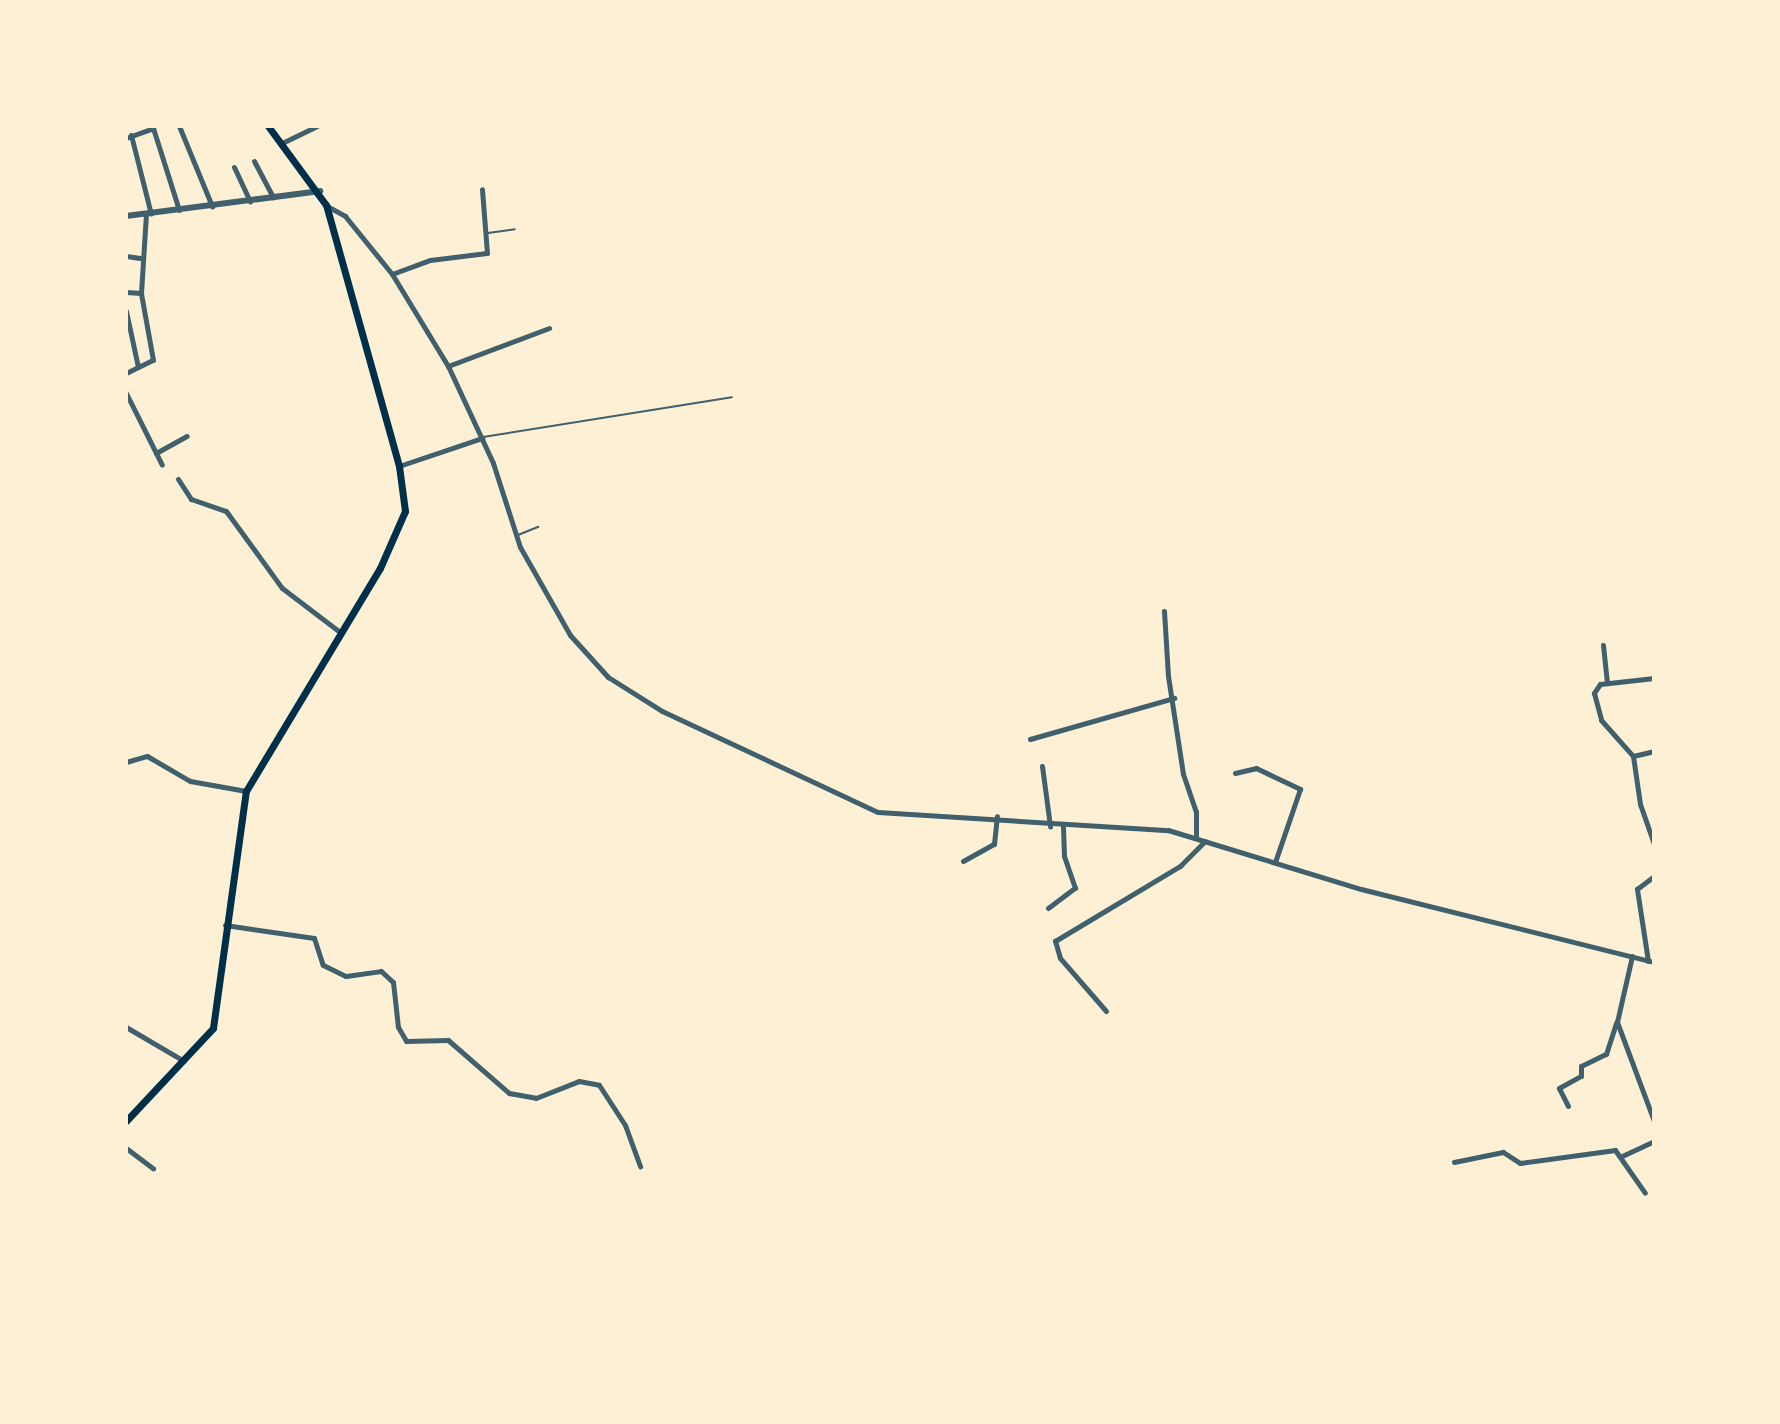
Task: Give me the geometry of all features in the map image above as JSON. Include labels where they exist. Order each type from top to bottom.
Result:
[{"type":"main road","points":[[126,1121],[184,1062],[215,1022],[224,925],[246,791],[400,527],[405,511],[399,466],[326,205],[320,191],[268,126]]},
{"type":"street","points":[[179,126],[213,207]]},
{"type":"street","points":[[282,143],[317,126]]},
{"type":"street","points":[[126,373],[153,360],[141,293],[140,258],[149,214],[128,136],[154,129],[180,212]]},
{"type":"street","points":[[254,161],[274,198]]},
{"type":"street","points":[[234,167],[251,202]]},
{"type":"street","points":[[392,274],[430,260],[486,254],[482,189]]},
{"type":"street","points":[[126,216],[180,212],[320,191]]},
{"type":"street","points":[[326,205],[345,216],[392,274],[448,366],[482,438],[517,535],[543,592],[579,647],[641,700],[864,808],[890,814],[997,816],[1063,827],[1123,826],[1196,838],[1275,862],[1651,961],[1637,889],[1654,876]]},
{"type":"street","points":[[126,256],[140,258]]},
{"type":"street","points":[[126,292],[141,293]]},
{"type":"street","points":[[126,311],[138,367]]},
{"type":"street","points":[[448,366],[549,328]]},
{"type":"street","points":[[126,393],[162,465]]},
{"type":"street","points":[[156,453],[187,436]]},
{"type":"street","points":[[399,466],[482,438]]},
{"type":"street","points":[[178,479],[191,499],[226,511],[282,588],[340,632]]},
{"type":"street","points":[[1164,611],[1196,838]]},
{"type":"street","points":[[1603,645],[1607,683]]},
{"type":"street","points":[[1654,678],[1607,683],[1595,688],[1598,713],[1633,756],[1651,819],[1654,844]]},
{"type":"street","points":[[1030,739],[1174,698]]},
{"type":"street","points":[[1633,756],[1654,751]]},
{"type":"street","points":[[126,762],[147,756],[190,781],[246,791]]},
{"type":"street","points":[[1042,766],[1050,826]]},
{"type":"street","points":[[1235,773],[1256,768],[1300,789],[1275,862]]},
{"type":"street","points":[[963,861],[994,844],[997,816]]},
{"type":"street","points":[[1048,908],[1075,888],[1064,856],[1063,827]]},
{"type":"street","points":[[1106,1011],[1060,958],[1055,941],[1180,866],[1205,841]]},
{"type":"street","points":[[224,925],[314,938],[323,965],[346,976],[381,971],[393,982],[398,1027],[406,1041],[448,1040],[509,1093],[536,1098],[579,1081],[599,1085],[625,1125],[640,1166]]},
{"type":"street","points":[[1568,1106],[1560,1086],[1581,1076],[1585,1063],[1606,1054],[1617,1022],[1632,956]]},
{"type":"street","points":[[1617,1022],[1654,1121]]},
{"type":"street","points":[[126,1027],[184,1062]]},
{"type":"street","points":[[1622,1156],[1654,1141]]},
{"type":"street","points":[[126,1148],[153,1168]]},
{"type":"street","points":[[1454,1162],[1503,1152],[1520,1163],[1609,1150],[1622,1156],[1645,1193]]},
{"type":"lane","points":[[487,233],[515,229]]},
{"type":"lane","points":[[482,438],[732,397]]},
{"type":"lane","points":[[517,535],[538,527]]}]
